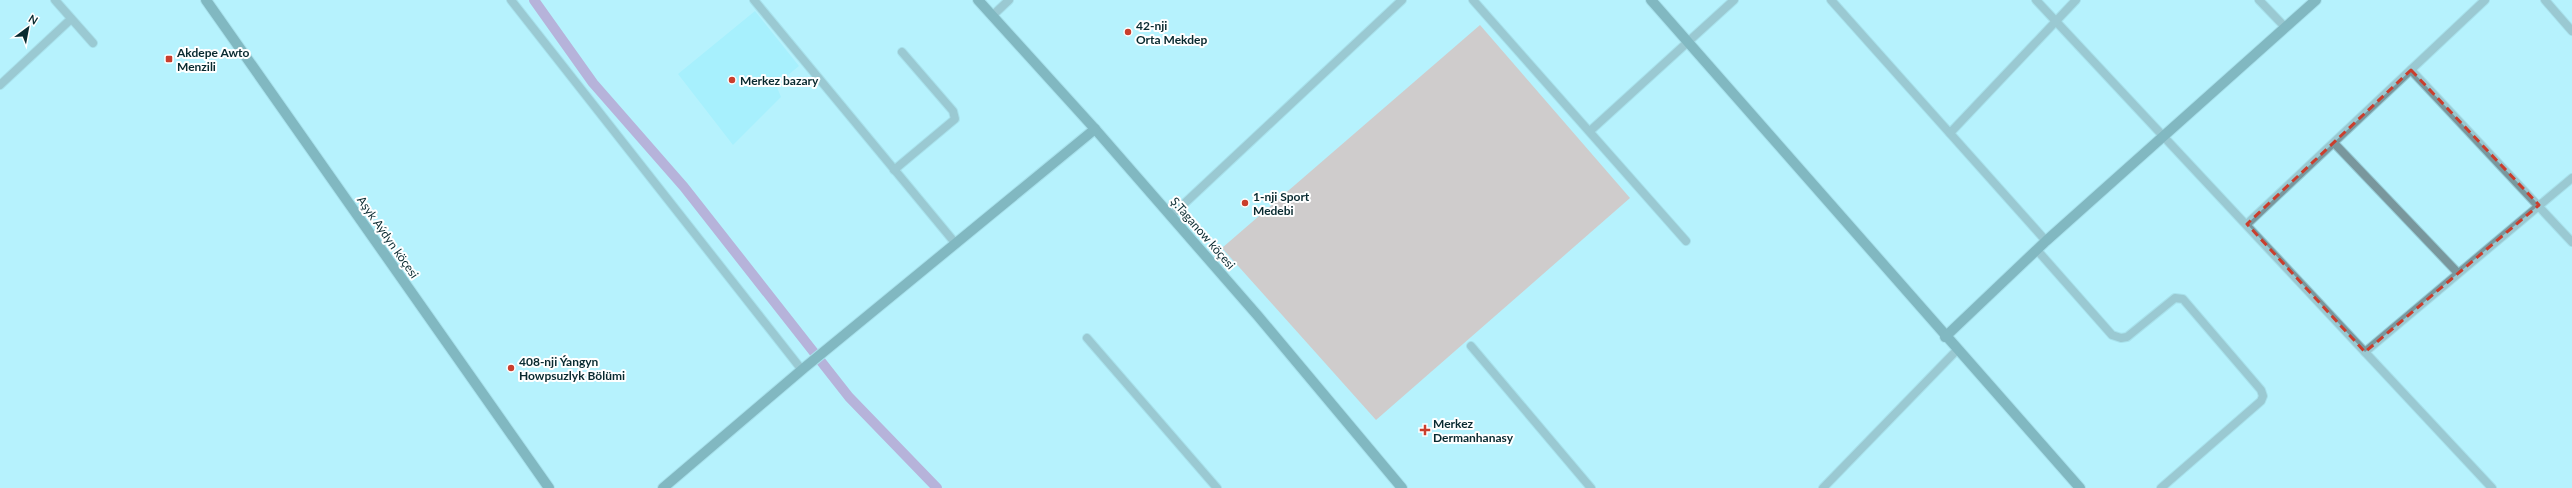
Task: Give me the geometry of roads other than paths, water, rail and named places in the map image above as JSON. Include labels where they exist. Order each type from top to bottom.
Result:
[{"type":"street","points":[[55,0],[93,43]]},
{"type":"street","name":"Aşyk Aýdyn köçesi","points":[[206,0],[548,488]]},
{"type":"street","points":[[511,0],[803,369]]},
{"type":"street","points":[[754,0],[956,244]]},
{"type":"street","name":"Ş.Taganow köçesi","points":[[978,0],[1095,129],[1171,216],[1402,488]]},
{"type":"street","points":[[992,16],[1009,0]]},
{"type":"street","points":[[1171,216],[1402,0]]},
{"type":"street","points":[[1473,0],[1686,241]]},
{"type":"street","points":[[1651,0],[1957,350],[2080,488]]},
{"type":"street","points":[[1590,131],[1734,0]]},
{"type":"street","points":[[1831,0],[2046,240]]},
{"type":"street","points":[[2036,0],[2165,136],[2492,488]]},
{"type":"street","points":[[1950,132],[2076,0]]},
{"type":"street","points":[[2259,0],[2285,27]]},
{"type":"street","points":[[1946,337],[2046,240],[2165,136],[2316,0]]},
{"type":"street","points":[[2247,224],[2486,0]]},
{"type":"street","points":[[2544,0],[2572,31]]},
{"type":"street","points":[[0,85],[71,19]]},
{"type":"street","points":[[894,170],[955,119],[953,110],[902,52]]},
{"type":"street","points":[[2411,70],[2572,242]]},
{"type":"street","points":[[663,488],[803,369],[1095,129]]},
{"type":"street","points":[[2334,143],[2458,274]]},
{"type":"street","points":[[2365,352],[2572,178]]},
{"type":"street","points":[[2037,250],[2112,334],[2121,338],[2127,337],[2175,298],[2183,299],[2261,390],[2264,396],[2261,401],[2161,488]]},
{"type":"street","points":[[1087,338],[1217,488]]},
{"type":"street","points":[[1471,346],[1591,488]]},
{"type":"street","points":[[1823,488],[1957,350]]},
{"type":"waterway","points":[[534,0],[593,83],[684,187],[849,397],[937,488]]},
{"type":"place","name":"42-nji Orta Mekdep","points":[[1128,32]]},
{"type":"place","name":"Akdepe Awto Menzili","points":[[169,59]]},
{"type":"place","name":"Merkez bazary","points":[[732,80]]},
{"type":"place","name":"1-nji Sport Medebi","points":[[1245,203]]},
{"type":"place","name":"408-nji Ýangyn Howpsuzlyk Bölümi","points":[[511,368]]},
{"type":"place","name":"Merkez Dermanhanasy","points":[[1425,430]]}]
